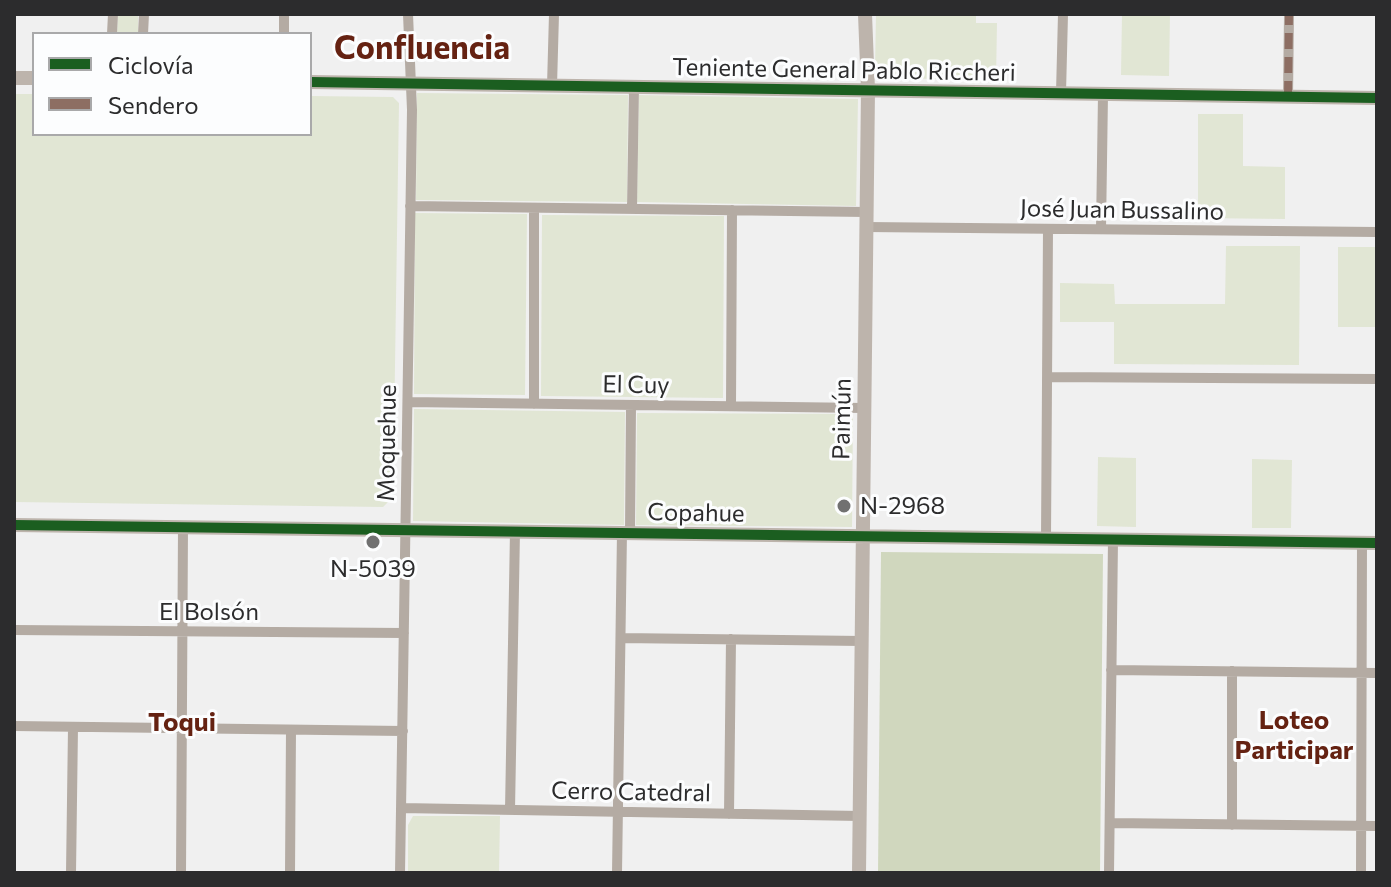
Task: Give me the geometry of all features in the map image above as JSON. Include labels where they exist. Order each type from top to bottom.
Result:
[{"type":"street","name":"Moquehue","points":[[400,873],[410,206],[408,14]]},
{"type":"street","points":[[552,86],[554,14]]},
{"type":"street","name":"Paimún","points":[[859,873],[868,90],[865,14]]},
{"type":"street","points":[[1061,93],[1063,14]]},
{"type":"street","points":[[1288,97],[1289,14]]},
{"type":"street","name":"Teniente General Pablo Riccheri","points":[[312,82],[1377,98]]},
{"type":"street","points":[[632,209],[634,87]]},
{"type":"street","points":[[1101,229],[1103,94]]},
{"type":"street","points":[[410,206],[866,212]]},
{"type":"street","points":[[534,208],[534,404]]},
{"type":"street","points":[[731,406],[732,210]]},
{"type":"street","name":"José Juan Bussalino","points":[[866,227],[1377,232]]},
{"type":"street","points":[[1046,538],[1048,229]]},
{"type":"street","points":[[1047,377],[1377,379]]},
{"type":"street","name":"El Cuy","points":[[408,402],[864,408]]},
{"type":"street","points":[[617,873],[621,638],[631,405]]},
{"type":"street","name":"Copahue","points":[[14,525],[1370,542]]},
{"type":"street","points":[[181,873],[183,527]]},
{"type":"street","points":[[510,810],[515,531]]},
{"type":"street","points":[[1109,873],[1113,539]]},
{"type":"street","points":[[1361,873],[1361,673],[1370,542]]},
{"type":"street","name":"El Bolsón","points":[[14,630],[404,633]]},
{"type":"street","points":[[621,638],[862,641]]},
{"type":"street","points":[[729,814],[731,639]]},
{"type":"street","points":[[1111,670],[1377,673]]},
{"type":"street","points":[[1232,671],[1232,825]]},
{"type":"street","points":[[14,726],[403,731]]},
{"type":"street","points":[[71,873],[73,727]]},
{"type":"street","points":[[290,873],[291,730]]},
{"type":"street","name":"Cerro Catedral","points":[[401,808],[860,816]]},
{"type":"street","points":[[1110,823],[1377,826]]},
{"type":"green space","points":[[118,14],[138,14],[138,32],[117,32]]},
{"type":"green space","points":[[876,14],[976,14],[976,23],[997,23],[996,80],[883,78],[875,70]]},
{"type":"green space","points":[[1122,14],[1170,14],[1169,76],[1121,75]]},
{"type":"green space","points":[[417,93],[628,95],[627,202],[416,200]]},
{"type":"green space","points":[[14,94],[32,94],[32,136],[312,136],[312,96],[393,97],[399,103],[393,497],[383,507],[14,502]]},
{"type":"green space","points":[[639,95],[858,99],[856,206],[637,202]]},
{"type":"green space","points":[[1198,114],[1243,114],[1243,166],[1285,167],[1285,219],[1198,218]]},
{"type":"green space","points":[[415,213],[527,214],[525,395],[414,394]]},
{"type":"green space","points":[[542,215],[724,216],[723,398],[541,396]]},
{"type":"green space","points":[[1226,246],[1300,246],[1299,365],[1114,364],[1114,322],[1060,322],[1060,283],[1114,284],[1115,304],[1225,304]]},
{"type":"green space","points":[[1338,247],[1375,247],[1375,327],[1338,327]]},
{"type":"green space","points":[[414,409],[625,412],[624,525],[413,521]]},
{"type":"green space","points":[[637,413],[853,414],[852,527],[636,525]]},
{"type":"green space","points":[[1098,457],[1136,458],[1136,527],[1097,526]]},
{"type":"green space","points":[[1252,459],[1292,460],[1291,528],[1252,528]]},
{"type":"green space","points":[[881,552],[1103,554],[1100,873],[878,873]]},
{"type":"green space","points":[[413,816],[500,816],[499,873],[408,873],[408,825]]},
{"type":"marked path","points":[[1288,97],[1289,14]]},
{"type":"cycle path","points":[[312,82],[1377,98]]},
{"type":"cycle path","points":[[14,525],[1377,543]]},
{"type":"place","name":"N-2968","points":[[844,506]]},
{"type":"place","name":"N-5039","points":[[373,542]]},
{"type":"district","name":"Confluencia","points":[[422,48]]},
{"type":"district","name":"Toqui","points":[[182,722]]},
{"type":"district","name":"Loteo Participar","points":[[1294,735]]}]
